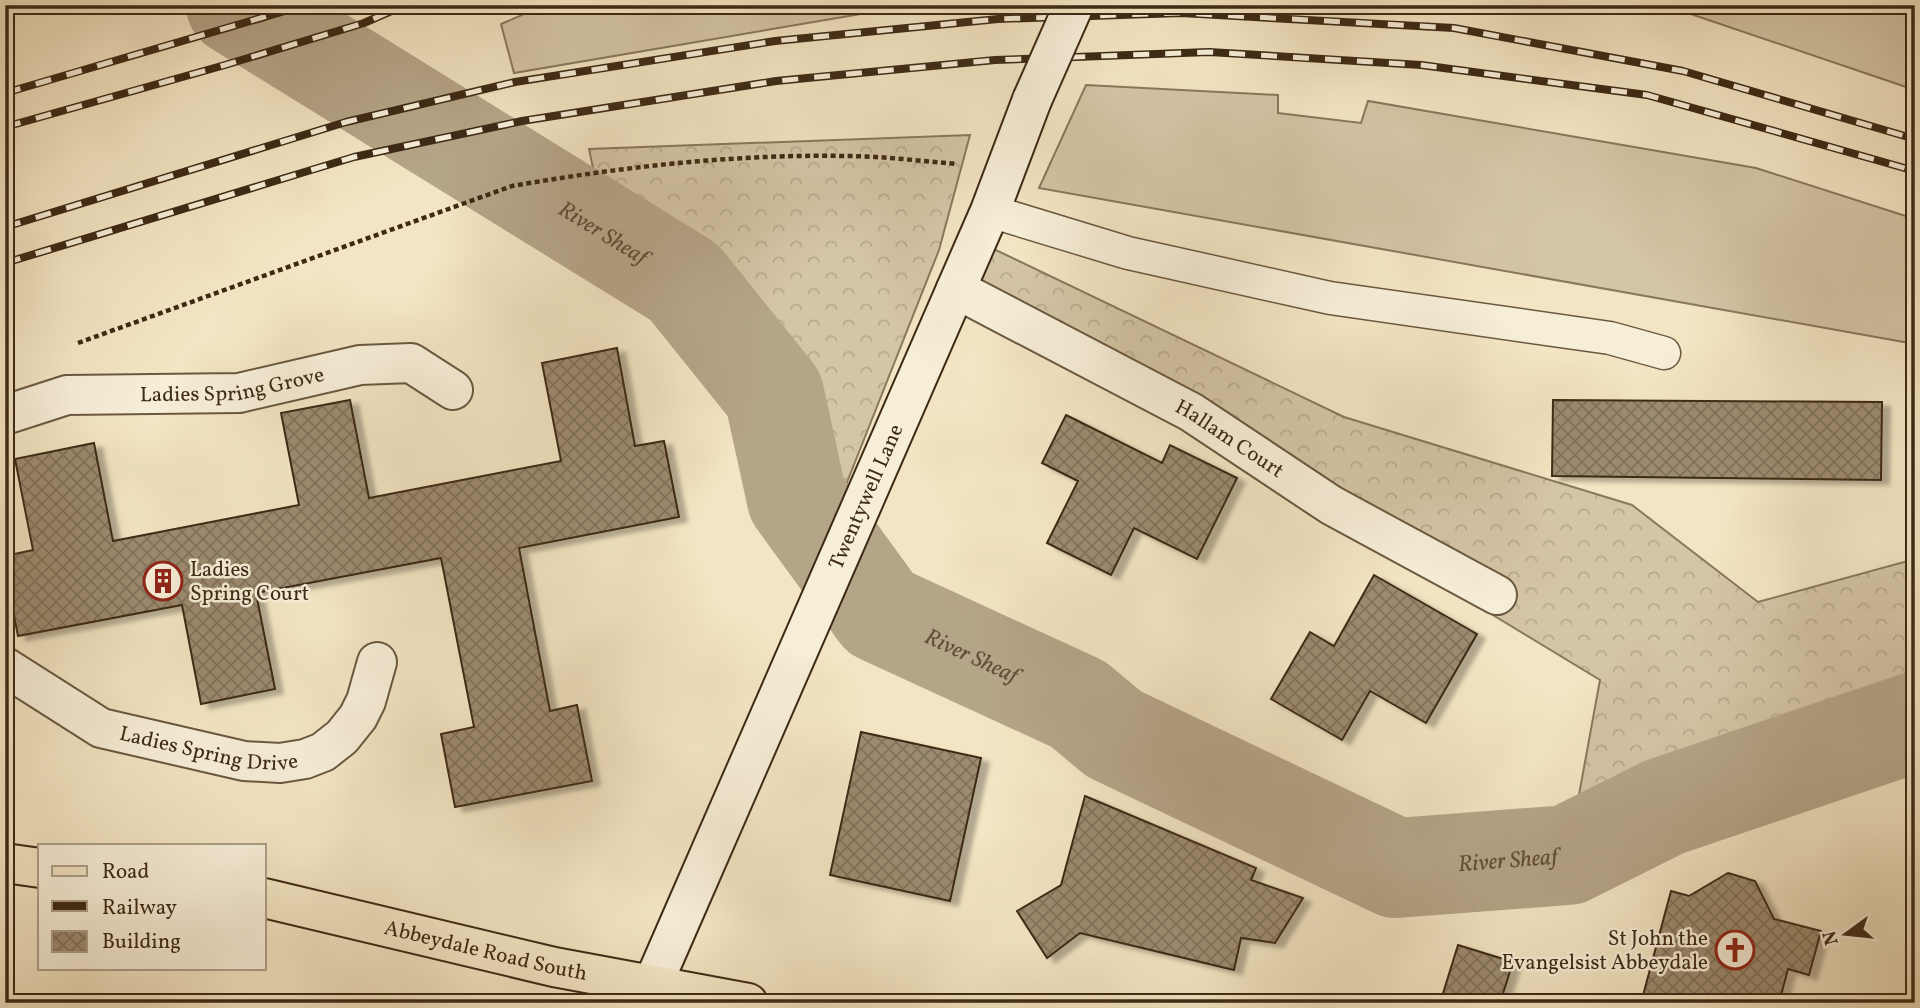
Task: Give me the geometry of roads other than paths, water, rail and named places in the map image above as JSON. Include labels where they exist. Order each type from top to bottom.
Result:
[{"type":"main road","points":[[5,863],[38,868]]},
{"type":"main road","name":"Abbeydale Road South","points":[[266,898],[554,967],[748,1003]]},
{"type":"street","name":"Twentywell Lane","points":[[652,986],[990,211],[1003,171],[1074,5]]},
{"type":"street","name":"Hallam Court","points":[[956,289],[1191,412],[1332,505],[1497,595]]},
{"type":"street","name":"Ladies Spring Grove","points":[[5,415],[67,395],[239,393],[360,365],[411,363],[453,390]]},
{"type":"street","name":"Ladies Spring Drive","points":[[5,667],[100,728],[244,761],[280,763],[306,759],[323,752],[342,737],[358,717],[366,701],[376,662]]},
{"type":"lane","points":[[990,211],[1128,253],[1330,298],[1610,338],[1664,353]]},
{"type":"waterway","name":"River Sheaf","points":[[236,5],[684,282],[774,394],[797,499],[880,613],[1078,704],[1114,734],[1396,868],[1568,855],[1664,807],[1915,722]]},
{"type":"railway","points":[[5,93],[305,5]]},
{"type":"railway","points":[[5,127],[364,23],[405,5]]},
{"type":"railway","points":[[5,227],[346,122],[515,82],[775,41],[998,19],[1181,13],[1454,28],[1683,71],[1915,139]]},
{"type":"railway","points":[[5,263],[354,157],[522,121],[776,81],[995,60],[1209,52],[1421,65],[1647,95],[1915,171]]},
{"type":"place","name":"Ladies Spring Court","points":[[163,581]]},
{"type":"place","name":"St John the Evangelsist Abbeydale","points":[[1735,950]]}]
